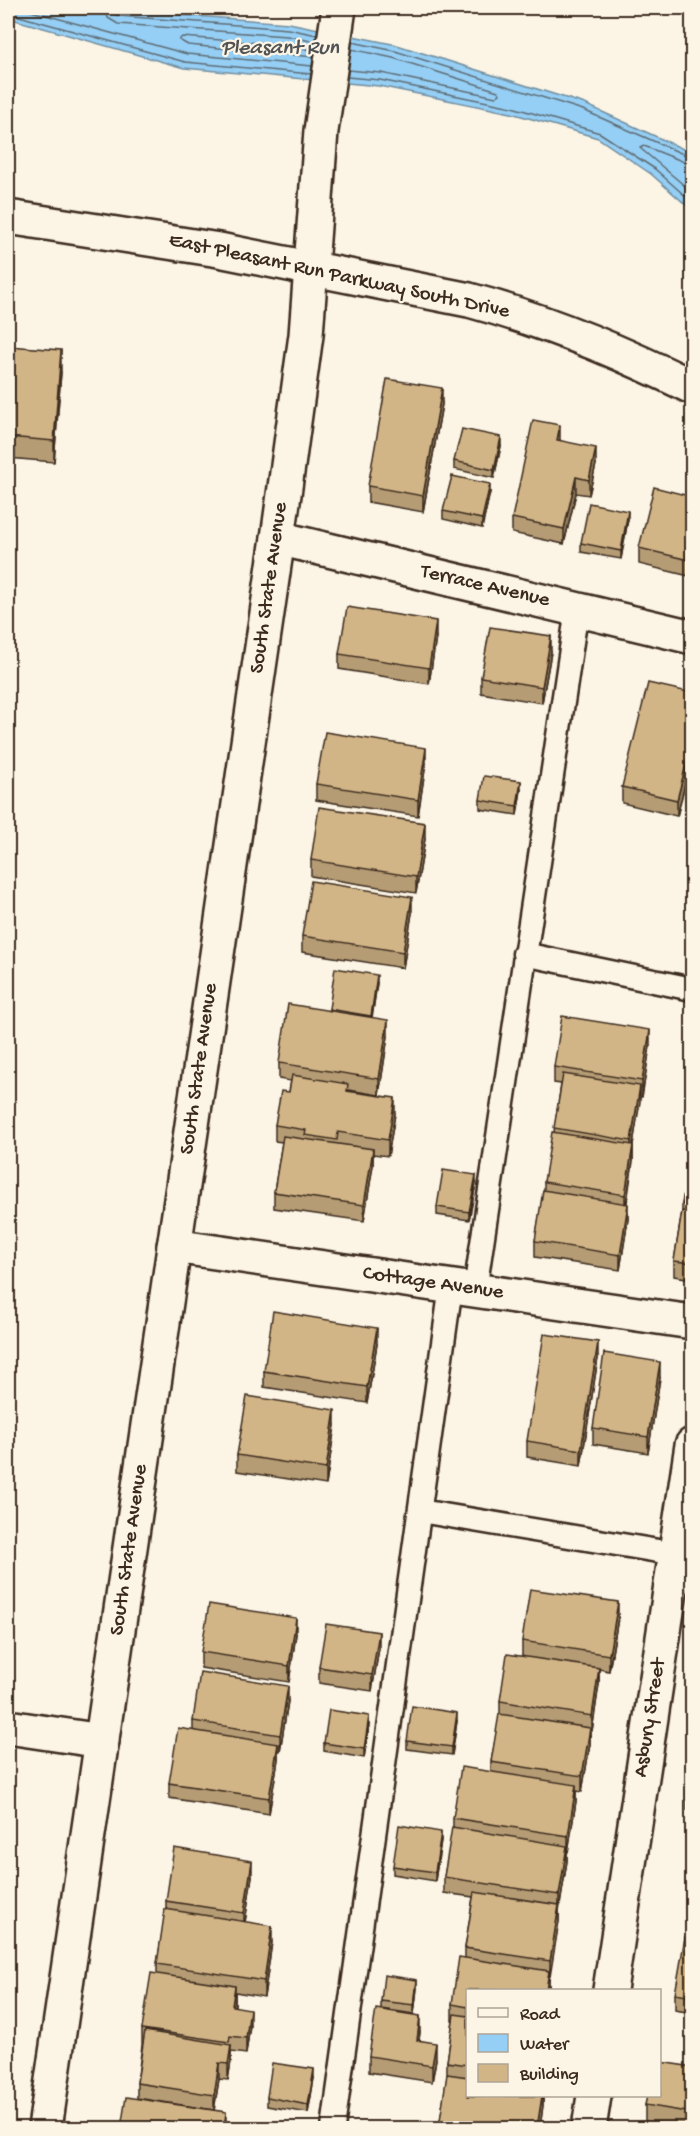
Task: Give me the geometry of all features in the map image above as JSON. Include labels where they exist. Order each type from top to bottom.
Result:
[{"type":"street","name":"South State Avenue","points":[[45,2128],[278,538],[306,335],[321,131],[339,8]]},
{"type":"street","name":"East Pleasant Run Parkway South Drive","points":[[8,216],[219,250],[408,287],[508,310],[609,348],[693,387]]},
{"type":"street","name":"Terrace Avenue","points":[[278,538],[693,637]]},
{"type":"street","name":"Cottage Avenue","points":[[174,1246],[693,1322]]},
{"type":"street","name":"Asbury Street","points":[[610,1989],[693,1445]]},
{"type":"street","points":[[8,1727],[102,1742]]},
{"type":"street","points":[[589,2128],[594,2097]]},
{"type":"lane","points":[[333,2128],[420,1510],[524,954],[577,609]]},
{"type":"lane","points":[[524,954],[693,989]]},
{"type":"lane","points":[[420,1510],[676,1554]]},
{"type":"water","name":"Pleasant Run","points":[[8,8],[86,8],[289,23],[397,45],[585,104],[692,153],[692,210],[651,174],[598,138],[511,113],[379,86],[184,68],[8,18]]},
{"type":"building","points":[[8,346],[61,350],[54,441],[8,437]]},
{"type":"building","points":[[387,379],[442,388],[423,496],[368,486]]},
{"type":"building","points":[[533,420],[560,425],[557,440],[596,448],[589,480],[576,477],[564,529],[512,518]]},
{"type":"building","points":[[462,429],[501,437],[494,470],[454,461]]},
{"type":"building","points":[[452,476],[490,484],[482,519],[443,511]]},
{"type":"building","points":[[654,487],[693,497],[693,561],[639,548]]},
{"type":"building","points":[[589,503],[628,511],[621,551],[581,543]]},
{"type":"building","points":[[347,607],[436,621],[429,668],[339,654]]},
{"type":"building","points":[[490,627],[551,636],[542,687],[481,677]]},
{"type":"building","points":[[648,683],[693,693],[693,737],[677,800],[622,787]]},
{"type":"building","points":[[325,732],[426,748],[418,800],[316,784]]},
{"type":"building","points":[[484,776],[521,781],[517,806],[480,800]]},
{"type":"building","points":[[319,807],[425,823],[416,877],[311,860]]},
{"type":"building","points":[[311,881],[412,897],[403,952],[302,936]]},
{"type":"building","points":[[335,968],[377,975],[371,1016],[329,1009]]},
{"type":"building","points":[[288,1004],[388,1020],[379,1079],[279,1063]]},
{"type":"building","points":[[562,1016],[650,1030],[642,1081],[554,1067]]},
{"type":"building","points":[[563,1074],[640,1086],[631,1141],[554,1128]]},
{"type":"building","points":[[292,1075],[348,1084],[347,1091],[395,1098],[388,1140],[338,1132],[337,1140],[305,1135],[306,1130],[275,1125],[281,1091],[289,1092]]},
{"type":"building","points":[[552,1132],[633,1145],[625,1195],[544,1182]]},
{"type":"building","points":[[283,1136],[373,1149],[364,1205],[274,1192]]},
{"type":"building","points":[[690,1154],[693,1154],[693,1205],[682,1204]]},
{"type":"building","points":[[443,1170],[476,1175],[469,1212],[437,1207]]},
{"type":"building","points":[[543,1190],[628,1204],[620,1255],[535,1241]]},
{"type":"building","points":[[682,1211],[693,1212],[693,1263],[674,1261]]},
{"type":"building","points":[[273,1311],[377,1328],[367,1387],[264,1371]]},
{"type":"building","points":[[544,1334],[598,1342],[581,1450],[527,1441]]},
{"type":"building","points":[[604,1353],[660,1362],[648,1437],[593,1428]]},
{"type":"building","points":[[247,1396],[335,1410],[326,1469],[237,1455]]},
{"type":"building","points":[[530,1589],[618,1602],[609,1655],[522,1641]]},
{"type":"building","points":[[209,1604],[296,1618],[289,1666],[201,1652]]},
{"type":"building","points":[[326,1624],[379,1632],[372,1675],[319,1667]]},
{"type":"building","points":[[507,1654],[599,1668],[592,1716],[500,1701]]},
{"type":"building","points":[[200,1672],[288,1686],[280,1735],[193,1721]]},
{"type":"building","points":[[412,1706],[457,1713],[452,1747],[407,1741]]},
{"type":"building","points":[[329,1710],[369,1716],[364,1749],[324,1743]]},
{"type":"building","points":[[499,1714],[590,1728],[582,1776],[491,1762]]},
{"type":"building","points":[[178,1728],[278,1744],[269,1798],[169,1783]]},
{"type":"building","points":[[693,1760],[693,1795],[687,1794]]},
{"type":"building","points":[[461,1767],[576,1785],[568,1836],[453,1818]]},
{"type":"building","points":[[399,1825],[441,1832],[435,1872],[393,1866]]},
{"type":"building","points":[[452,1827],[567,1846],[559,1895],[444,1877]]},
{"type":"building","points":[[174,1848],[252,1861],[244,1913],[166,1901]]},
{"type":"building","points":[[693,1884],[693,1912],[688,1912]]},
{"type":"building","points":[[474,1892],[559,1905],[550,1961],[465,1948]]},
{"type":"building","points":[[165,1909],[272,1926],[264,1981],[157,1964]]},
{"type":"building","points":[[685,1937],[693,1938],[693,1997],[675,1994]]},
{"type":"building","points":[[459,1957],[549,1971],[546,1989],[466,1989],[466,2007],[452,2004]]},
{"type":"building","points":[[151,1973],[235,1986],[232,2006],[250,2009],[246,2038],[230,2036],[229,2042],[142,2029]]},
{"type":"building","points":[[384,1975],[417,1980],[414,2005],[381,2001]]},
{"type":"building","points":[[376,2009],[420,2016],[417,2040],[436,2043],[432,2066],[369,2056]]},
{"type":"building","points":[[454,2014],[466,2016],[466,2065],[447,2062]]},
{"type":"building","points":[[145,2031],[231,2045],[228,2064],[219,2063],[214,2095],[137,2083]]},
{"type":"building","points":[[661,2062],[693,2067],[693,2113],[645,2105],[647,2097],[661,2097]]},
{"type":"building","points":[[272,2063],[314,2069],[308,2105],[267,2097]]},
{"type":"building","points":[[447,2074],[466,2077],[466,2097],[542,2097],[537,2128],[439,2127]]},
{"type":"building","points":[[126,2097],[226,2112],[224,2128],[121,2128]]}]
